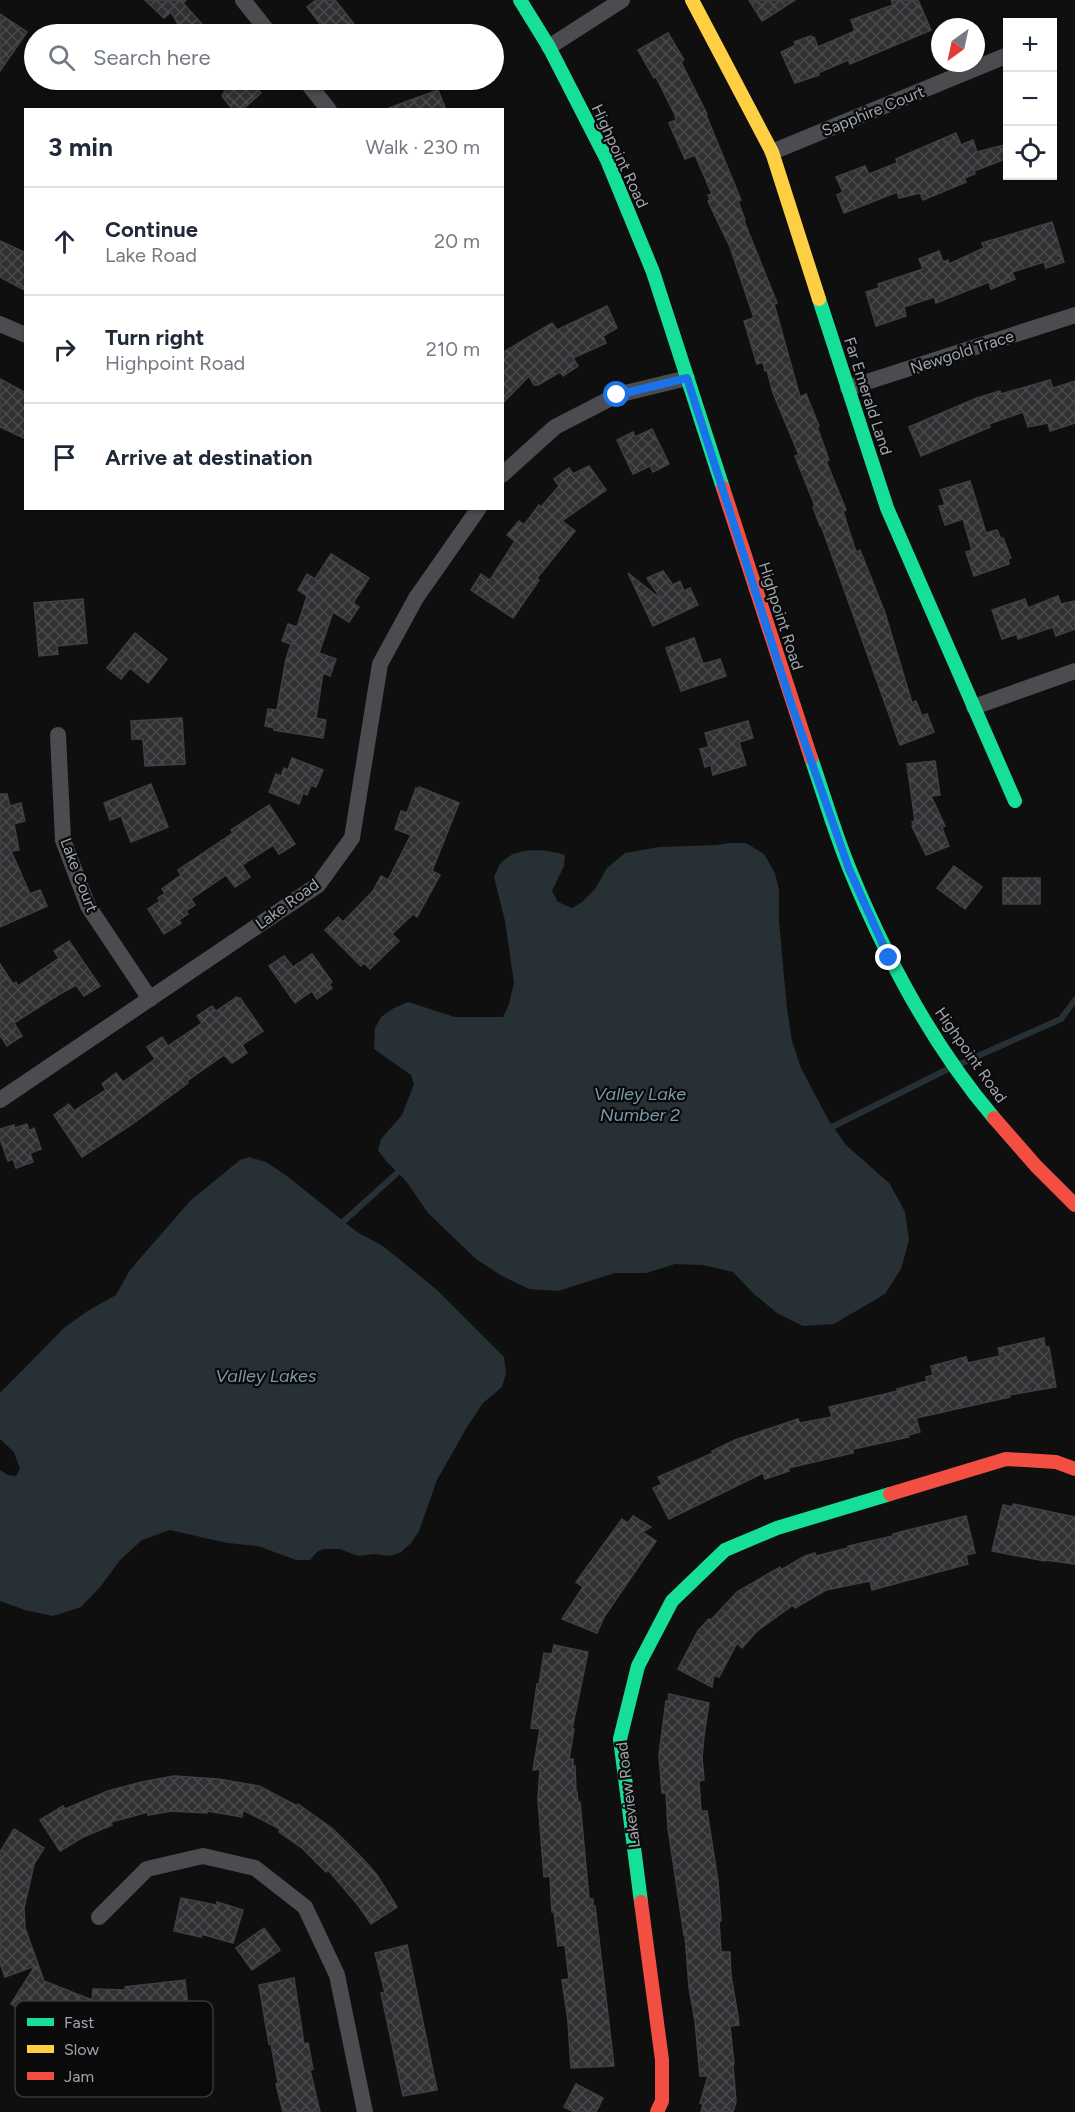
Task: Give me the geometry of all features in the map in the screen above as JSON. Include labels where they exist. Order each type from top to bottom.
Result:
[{"type":"street","points":[[243,0],[262,24]]},
{"type":"street","name":"Highpoint Road","points":[[520,0],[549,47],[607,160],[653,272],[792,706],[849,869],[889,958],[938,1042],[987,1109],[1036,1166],[1075,1205]]},
{"type":"street","points":[[549,47],[622,0]]},
{"type":"street","name":"Far Emerald Land","points":[[692,0],[772,152],[887,508],[1015,801]]},
{"type":"street","name":"Sapphire Court","points":[[772,152],[1003,57]]},
{"type":"street","points":[[313,90],[327,108]]},
{"type":"street","name":"Newgold Trace","points":[[848,388],[1075,315]]},
{"type":"street","points":[[0,324],[24,335]]},
{"type":"street","points":[[504,474],[555,427],[617,395],[687,378]]},
{"type":"street","name":"Lake Road","points":[[0,1100],[318,885],[352,838],[380,664],[416,598],[478,510]]},
{"type":"street","points":[[974,707],[1075,671]]},
{"type":"street","name":"Lake Court","points":[[58,735],[63,840],[88,906],[150,999]]},
{"type":"street","name":"Lakeview Road","points":[[657,2112],[662,2101],[662,2060],[620,1739],[638,1666],[672,1601],[724,1550],[777,1528],[1006,1459],[1056,1462],[1075,1469]]},
{"type":"street","points":[[99,1917],[147,1869],[203,1856],[255,1868],[305,1907],[337,1975],[365,2112]]},
{"type":"water","name":"Valley Lake Number 2","points":[[746,843],[764,854],[775,873],[779,890],[779,921],[787,1009],[792,1041],[801,1068],[829,1121],[846,1145],[890,1184],[905,1212],[909,1240],[901,1269],[885,1294],[834,1324],[803,1326],[777,1313],[733,1272],[703,1265],[675,1264],[646,1273],[615,1273],[558,1291],[529,1289],[502,1276],[476,1259],[428,1213],[406,1181],[378,1150],[381,1139],[402,1115],[414,1084],[411,1075],[374,1049],[375,1028],[381,1017],[408,1002],[455,1017],[503,1017],[509,1004],[514,983],[505,921],[494,877],[500,864],[506,858],[531,850],[565,855],[564,866],[552,891],[558,902],[572,908],[595,889],[607,868],[625,853],[659,847]]},
{"type":"water","name":"Valley Lakes","points":[[249,1157],[266,1162],[287,1176],[357,1232],[383,1246],[437,1290],[504,1357],[506,1374],[502,1387],[483,1403],[467,1427],[437,1480],[419,1531],[401,1552],[390,1556],[374,1554],[358,1556],[340,1549],[323,1549],[310,1560],[296,1560],[258,1546],[227,1543],[170,1530],[142,1540],[120,1560],[101,1586],[81,1607],[53,1616],[25,1610],[0,1601],[0,1470],[8,1475],[16,1476],[20,1469],[14,1452],[0,1439],[0,1393],[65,1327],[116,1295],[130,1270],[190,1201],[240,1160]]},
{"type":"building","points":[[145,0],[186,0],[183,3],[202,24],[178,24],[171,12],[164,18]]},
{"type":"building","points":[[316,0],[335,0],[354,24],[320,24],[307,7]]},
{"type":"building","points":[[749,0],[795,0],[762,21]]},
{"type":"building","points":[[891,0],[918,0],[931,30],[850,64],[848,60],[818,73],[819,75],[795,83],[781,52],[796,45],[794,42],[811,36],[814,37],[818,47],[855,31],[851,20],[893,5]]},
{"type":"building","points":[[0,14],[24,30],[24,36],[0,71]]},
{"type":"building","points":[[668,33],[684,60],[681,62],[707,114],[741,200],[738,201],[744,221],[777,303],[774,304],[800,397],[806,394],[819,426],[817,427],[829,460],[826,461],[846,510],[843,511],[856,552],[860,550],[885,613],[912,703],[916,701],[922,716],[927,714],[934,732],[900,745],[795,456],[799,455],[773,393],[767,370],[765,371],[763,362],[757,364],[744,321],[754,318],[730,247],[708,201],[710,200],[708,195],[712,194],[695,155],[685,159],[669,123],[676,120],[675,115],[656,77],[654,78],[638,50]]},
{"type":"building","points":[[258,90],[261,93],[244,108],[231,108],[222,96],[225,91]]},
{"type":"building","points":[[438,90],[445,108],[389,108]]},
{"type":"building","points":[[956,133],[961,145],[973,140],[977,152],[1003,145],[1003,160],[974,171],[975,174],[964,178],[966,182],[923,200],[920,193],[899,198],[897,192],[844,213],[837,195],[843,192],[836,177],[865,166],[869,174],[897,163],[896,159]]},
{"type":"building","points":[[1052,222],[1064,262],[1046,268],[1044,262],[1012,272],[1015,279],[991,289],[989,282],[936,303],[934,297],[904,307],[906,316],[876,326],[866,292],[879,288],[878,284],[923,269],[919,259],[939,251],[943,262],[948,260],[949,264],[984,248],[982,243]]},
{"type":"building","points":[[0,241],[24,252],[24,290],[0,277]]},
{"type":"building","points":[[607,306],[617,328],[603,336],[606,343],[573,358],[578,366],[563,376],[560,372],[534,385],[529,376],[504,402],[504,352],[552,323],[557,330]]},
{"type":"building","points":[[0,379],[24,392],[24,438],[0,427]]},
{"type":"building","points":[[1050,380],[1053,388],[1075,381],[1075,423],[1050,431],[1048,423],[1028,427],[1023,412],[989,424],[990,427],[921,456],[909,427],[977,398],[1000,391],[1001,394]]},
{"type":"building","points":[[652,429],[669,464],[653,472],[650,466],[633,474],[617,440],[633,432],[635,437]]},
{"type":"building","points":[[589,466],[606,490],[562,521],[575,531],[537,578],[539,580],[513,618],[471,590],[481,574],[490,580],[515,541],[507,535],[519,521],[524,525],[539,505],[541,507],[559,486],[554,479],[569,468],[573,474]]},
{"type":"building","points":[[970,481],[986,533],[997,530],[1011,558],[1008,559],[1009,564],[974,576],[966,552],[972,550],[963,519],[945,525],[939,506],[945,505],[940,490]]},
{"type":"building","points":[[331,554],[369,578],[353,603],[359,607],[349,622],[333,612],[319,653],[336,659],[330,676],[323,673],[316,718],[326,720],[323,738],[274,730],[274,728],[265,726],[268,709],[277,710],[291,644],[282,641],[288,624],[297,627],[307,596],[298,590],[307,574],[315,579]]},
{"type":"building","points":[[663,571],[673,585],[680,581],[684,591],[690,588],[698,605],[653,626],[628,573],[662,600],[647,578]]},
{"type":"building","points":[[1058,596],[1061,604],[1075,601],[1075,629],[1056,636],[1053,627],[1018,639],[1017,634],[1002,639],[992,610],[1025,599],[1028,608]]},
{"type":"building","points":[[83,599],[87,643],[57,646],[58,654],[39,656],[34,603]]},
{"type":"building","points":[[135,633],[167,659],[148,683],[130,668],[121,679],[107,668]]},
{"type":"building","points":[[694,638],[703,664],[720,659],[726,676],[681,691],[666,648]]},
{"type":"building","points":[[182,718],[185,764],[145,766],[143,739],[132,739],[131,721]]},
{"type":"building","points":[[748,721],[753,738],[739,742],[746,765],[713,775],[711,765],[705,767],[700,749],[709,747],[705,733]]},
{"type":"building","points":[[292,758],[323,770],[316,787],[311,785],[307,795],[303,793],[299,804],[269,792],[276,774],[281,776],[284,768],[288,770]]},
{"type":"building","points":[[935,761],[940,795],[931,796],[945,826],[942,828],[949,846],[926,855],[912,826],[914,825],[912,822],[915,821],[907,764]]},
{"type":"building","points":[[151,784],[168,827],[131,842],[121,816],[110,820],[104,803]]},
{"type":"building","points":[[419,787],[459,803],[432,871],[440,875],[417,917],[413,914],[392,934],[399,941],[370,969],[364,963],[361,966],[325,930],[338,917],[343,922],[373,891],[381,876],[388,880],[411,835],[395,829],[401,811],[407,813],[416,788]]},
{"type":"building","points":[[0,794],[7,794],[10,806],[21,803],[25,821],[14,824],[19,850],[11,851],[30,894],[40,890],[47,906],[0,927]]},
{"type":"building","points":[[269,805],[295,844],[279,854],[273,845],[242,865],[250,877],[235,887],[226,875],[191,899],[195,905],[179,920],[181,923],[164,934],[148,909],[160,901],[158,898],[165,893],[162,889],[181,875],[178,870],[233,833],[231,830]]},
{"type":"building","points":[[954,866],[982,887],[965,909],[937,888]]},
{"type":"building","points":[[1003,878],[1040,878],[1040,904],[1003,904]]},
{"type":"building","points":[[69,941],[100,986],[84,996],[76,985],[14,1023],[22,1036],[7,1046],[0,1035],[0,964],[13,984],[16,982],[18,986],[59,958],[54,951]]},
{"type":"building","points":[[312,954],[332,982],[329,984],[332,988],[317,999],[312,991],[295,1003],[269,966],[284,956],[293,967]]},
{"type":"building","points":[[237,997],[263,1031],[242,1045],[247,1053],[232,1063],[224,1055],[131,1125],[82,1157],[54,1115],[69,1104],[74,1111],[106,1090],[102,1084],[116,1073],[123,1082],[155,1059],[147,1047],[162,1037],[168,1046],[202,1023],[197,1016],[212,1006],[216,1011]]},
{"type":"building","points":[[27,1124],[29,1131],[34,1128],[41,1149],[30,1153],[33,1162],[16,1168],[13,1159],[8,1161],[0,1139],[0,1129]]},
{"type":"building","points":[[1044,1338],[1045,1347],[1049,1347],[1056,1387],[1009,1395],[1010,1397],[916,1418],[920,1432],[908,1435],[909,1437],[853,1449],[853,1453],[788,1468],[789,1471],[765,1479],[763,1473],[669,1519],[653,1488],[662,1484],[658,1477],[713,1453],[712,1451],[735,1440],[798,1419],[800,1423],[832,1417],[829,1407],[898,1391],[897,1389],[927,1381],[926,1377],[933,1375],[931,1366],[966,1357],[968,1363],[1000,1356],[998,1348]]},
{"type":"building","points":[[1013,1504],[1075,1517],[1075,1564],[992,1551],[1003,1505],[1013,1507]]},
{"type":"building","points":[[633,1516],[651,1527],[642,1532],[656,1541],[604,1617],[597,1633],[562,1619],[583,1587],[576,1582],[622,1519],[628,1523]]},
{"type":"building","points":[[966,1516],[975,1553],[966,1555],[968,1564],[872,1590],[870,1581],[826,1590],[795,1608],[793,1605],[757,1631],[742,1648],[737,1643],[719,1677],[714,1675],[712,1687],[678,1669],[698,1631],[709,1619],[711,1620],[737,1592],[780,1567],[781,1570],[815,1553],[816,1556]]},
{"type":"building","points":[[554,1645],[588,1652],[572,1729],[574,1729],[569,1759],[573,1759],[573,1766],[575,1766],[589,1899],[593,1899],[593,1906],[595,1906],[614,2066],[571,2068],[562,1980],[569,1979],[565,1945],[558,1946],[554,1912],[552,1912],[550,1876],[544,1877],[538,1799],[540,1769],[533,1770],[540,1729],[531,1728],[544,1653],[552,1654]]},
{"type":"building","points":[[669,1694],[709,1703],[702,1757],[704,1780],[699,1781],[701,1811],[707,1811],[718,1881],[721,1952],[730,1952],[731,1976],[739,2025],[730,2026],[736,2102],[733,2112],[701,2112],[703,2104],[700,2103],[708,2076],[700,2076],[685,1935],[668,1828],[666,1793],[662,1793],[659,1755],[666,1701],[668,1702]]},
{"type":"building","points":[[174,1776],[218,1779],[259,1786],[297,1806],[298,1804],[333,1829],[363,1859],[377,1875],[397,1907],[371,1924],[328,1870],[326,1872],[302,1848],[279,1832],[280,1829],[243,1810],[242,1817],[207,1811],[207,1813],[171,1811],[148,1815],[148,1812],[111,1822],[112,1825],[83,1837],[60,1851],[40,1820],[63,1806],[65,1809],[108,1791]]},
{"type":"building","points":[[14,1829],[44,1848],[34,1864],[24,1908],[25,1928],[44,1981],[92,2000],[93,1989],[126,1990],[125,1987],[185,1980],[187,2001],[15,2001],[15,2006],[11,2004],[35,1966],[5,1977],[0,1963],[0,1852]]},
{"type":"building","points":[[181,1898],[216,1905],[217,1902],[243,1910],[233,1943],[201,1934],[201,1937],[174,1931]]},
{"type":"building","points":[[264,1928],[280,1950],[252,1970],[236,1948]]},
{"type":"building","points":[[407,1945],[437,2090],[403,2096],[381,1993],[385,1993],[375,1953]]},
{"type":"building","points":[[294,1978],[304,2044],[308,2043],[313,2069],[310,2070],[320,2112],[283,2112],[276,2084],[278,2083],[259,1985]]},
{"type":"building","points":[[576,2084],[603,2098],[596,2112],[574,2112],[564,2107]]},
{"type":"waterway","points":[[834,1126],[944,1071],[1061,1019],[1075,1000]]},
{"type":"waterway","points":[[344,1221],[397,1173]]},
{"type":"traffic: fast","points":[[520,0],[549,47],[607,160],[653,272],[723,488]]},
{"type":"traffic: fast","points":[[819,299],[887,508],[1015,801]]},
{"type":"traffic: fast","points":[[811,758],[850,870],[895,968],[950,1061],[994,1118]]},
{"type":"traffic: fast","points":[[641,1902],[620,1739],[638,1666],[672,1601],[725,1550],[777,1528],[890,1494]]},
{"type":"traffic: slow","points":[[692,0],[772,152],[819,299]]},
{"type":"traffic: jam","points":[[723,488],[811,758]]},
{"type":"traffic: jam","points":[[994,1118],[1036,1166],[1075,1205]]},
{"type":"traffic: jam","points":[[890,1494],[1006,1459],[1056,1462],[1075,1469]]},
{"type":"traffic: jam","points":[[641,1902],[662,2060],[662,2101],[657,2112]]},
{"type":"route","points":[[617,395],[687,378],[792,706],[849,869],[889,958]]}]
